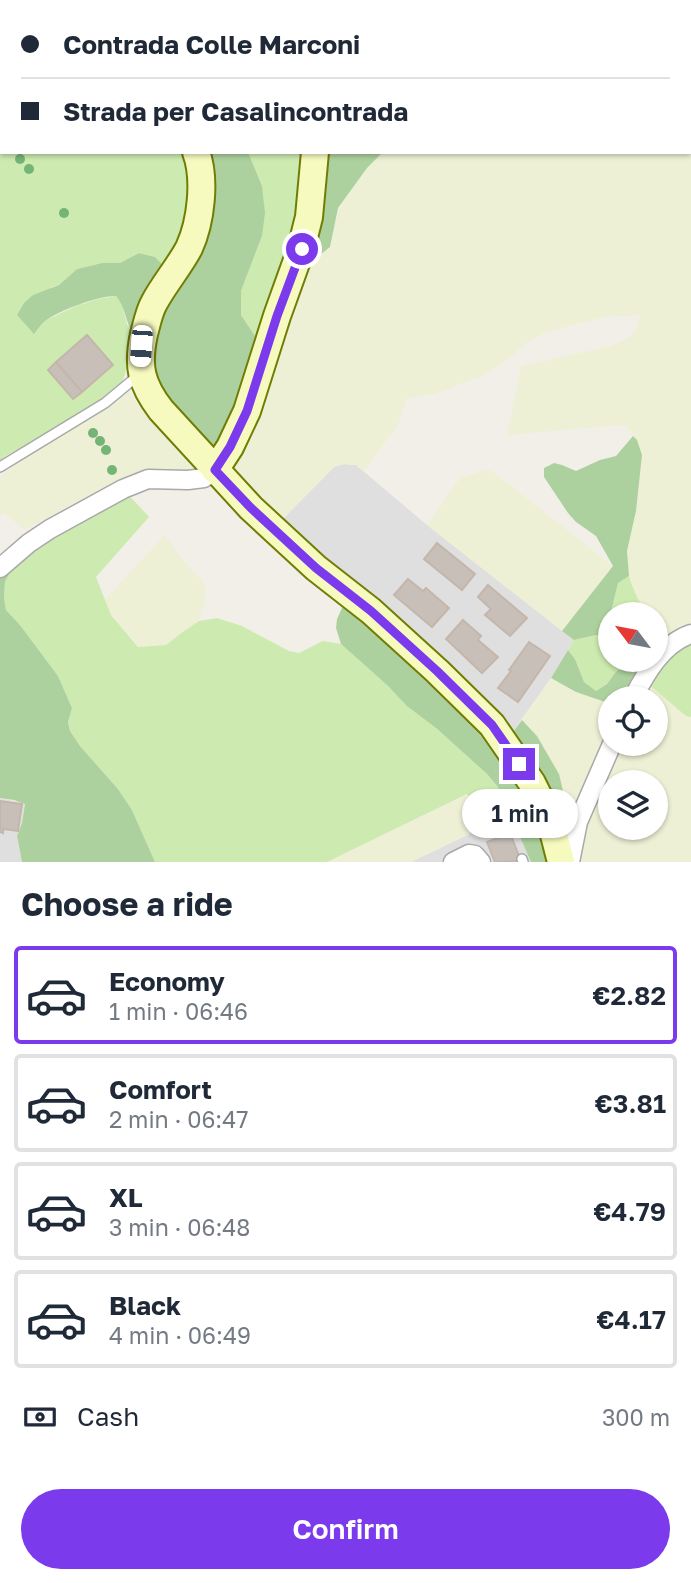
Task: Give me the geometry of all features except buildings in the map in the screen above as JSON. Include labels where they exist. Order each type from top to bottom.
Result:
[{"type":"main road","points":[[197,154],[201,181],[199,215],[184,256],[149,314],[141,346],[140,362],[144,382],[161,410],[251,508],[316,568],[371,611],[492,725],[531,783],[550,819],[561,862]]},
{"type":"main road","points":[[215,470],[230,447],[247,411],[277,316],[302,249],[309,217],[315,154]]},
{"type":"street","points":[[0,568],[50,528],[123,489],[148,479],[204,478],[215,470]]},
{"type":"street","points":[[639,686],[662,652],[691,634]]},
{"type":"street","points":[[570,862],[578,822],[607,756]]},
{"type":"street","points":[[453,862],[469,854],[475,855],[481,862]]},
{"type":"lane","points":[[0,467],[106,403],[141,373]]},
{"type":"shaded area","points":[[356,465],[427,525],[574,640],[551,678],[506,741],[278,524],[334,467]]},
{"type":"shaded area","points":[[0,798],[25,803],[17,836],[22,862],[0,862]]},
{"type":"shaded area","points":[[507,807],[531,862],[411,862],[507,818]]},
{"type":"green space","points":[[0,154],[191,154],[193,203],[178,244],[162,264],[155,257],[139,253],[120,263],[102,263],[77,269],[17,315],[27,324],[44,321],[76,306],[116,296],[121,301],[132,332],[125,375],[115,391],[59,428],[0,460]]},
{"type":"green space","points":[[200,154],[249,154],[262,186],[265,213],[262,236],[241,291],[241,315],[262,353],[216,457],[177,418],[149,363],[153,322],[173,282]]},
{"type":"green space","points":[[249,154],[310,154],[309,174],[262,353],[241,315],[241,291],[262,236],[262,186]]},
{"type":"green space","points":[[320,154],[381,154],[367,168],[338,208],[330,247],[316,258],[303,257]]},
{"type":"green space","points":[[381,154],[691,154],[691,627],[669,637],[668,602],[640,602],[632,588],[627,551],[636,511],[637,440],[626,426],[507,435],[521,366],[611,346],[635,332],[640,315],[604,317],[546,332],[480,377],[434,394],[406,399],[399,423],[364,471],[356,465],[334,467],[278,524],[223,465],[303,257],[330,247],[338,208],[367,168]]},
{"type":"green space","points":[[139,253],[155,257],[162,264],[132,332],[116,296],[79,304],[60,312],[45,321],[34,334],[17,315],[33,295],[59,285],[77,269],[102,263],[120,263]]},
{"type":"green space","points":[[127,391],[202,475],[147,474],[105,486],[25,530],[4,513],[0,515],[0,476]]},
{"type":"green space","points":[[633,436],[637,440],[642,455],[636,511],[627,551],[629,576],[618,583],[613,602],[598,602],[598,635],[574,640],[562,631],[613,566],[596,536],[568,513],[544,477],[544,468],[554,463],[576,471],[616,456]]},
{"type":"green space","points":[[485,470],[492,471],[613,566],[562,631],[427,525],[460,478]]},
{"type":"green space","points":[[126,492],[149,517],[96,577],[111,615],[138,647],[166,645],[199,621],[217,618],[242,626],[289,651],[299,653],[323,641],[341,644],[487,774],[498,787],[507,807],[508,818],[490,824],[467,794],[327,862],[155,862],[132,810],[70,731],[68,722],[72,708],[58,676],[6,610],[4,598],[5,582],[13,566],[37,540]]},
{"type":"green space","points":[[165,535],[201,579],[205,587],[205,600],[199,621],[166,645],[139,647],[111,615],[105,599]]},
{"type":"green space","points":[[13,566],[5,582],[6,610],[58,676],[72,708],[68,722],[70,731],[132,810],[155,862],[22,862],[17,836],[25,804],[0,798],[0,577]]},
{"type":"green space","points":[[629,576],[640,602],[613,602],[618,583]]},
{"type":"green space","points":[[352,600],[373,616],[522,775],[552,862],[531,862],[498,787],[487,774],[407,706],[341,644],[336,628],[337,619],[342,608]]},
{"type":"green space","points":[[596,635],[598,672],[629,672],[615,673],[607,684],[598,686],[596,691],[584,683],[575,659],[568,650],[574,640]]},
{"type":"green space","points":[[691,637],[691,717],[668,701],[668,686],[648,684],[654,672],[668,672],[668,656]]},
{"type":"green space","points":[[568,650],[575,659],[584,682],[598,690],[598,700],[576,692],[551,678]]},
{"type":"green space","points":[[616,672],[642,672],[635,686],[604,686]]},
{"type":"green space","points":[[551,678],[576,692],[598,700],[598,756],[569,821],[559,774],[537,736],[522,720]]},
{"type":"green space","points":[[668,701],[691,717],[691,862],[576,862],[583,821],[598,790],[598,840],[668,840],[668,770],[608,770],[614,756],[668,756]]},
{"type":"green space","points":[[522,720],[537,736],[559,774],[570,820],[568,856],[506,741]]},
{"type":"green space","points":[[468,794],[490,824],[411,862],[327,862]]},
{"type":"route","points":[[302,249],[277,316],[247,411],[230,447],[215,470],[251,508],[316,568],[371,611],[437,671],[492,725],[519,764]]}]
